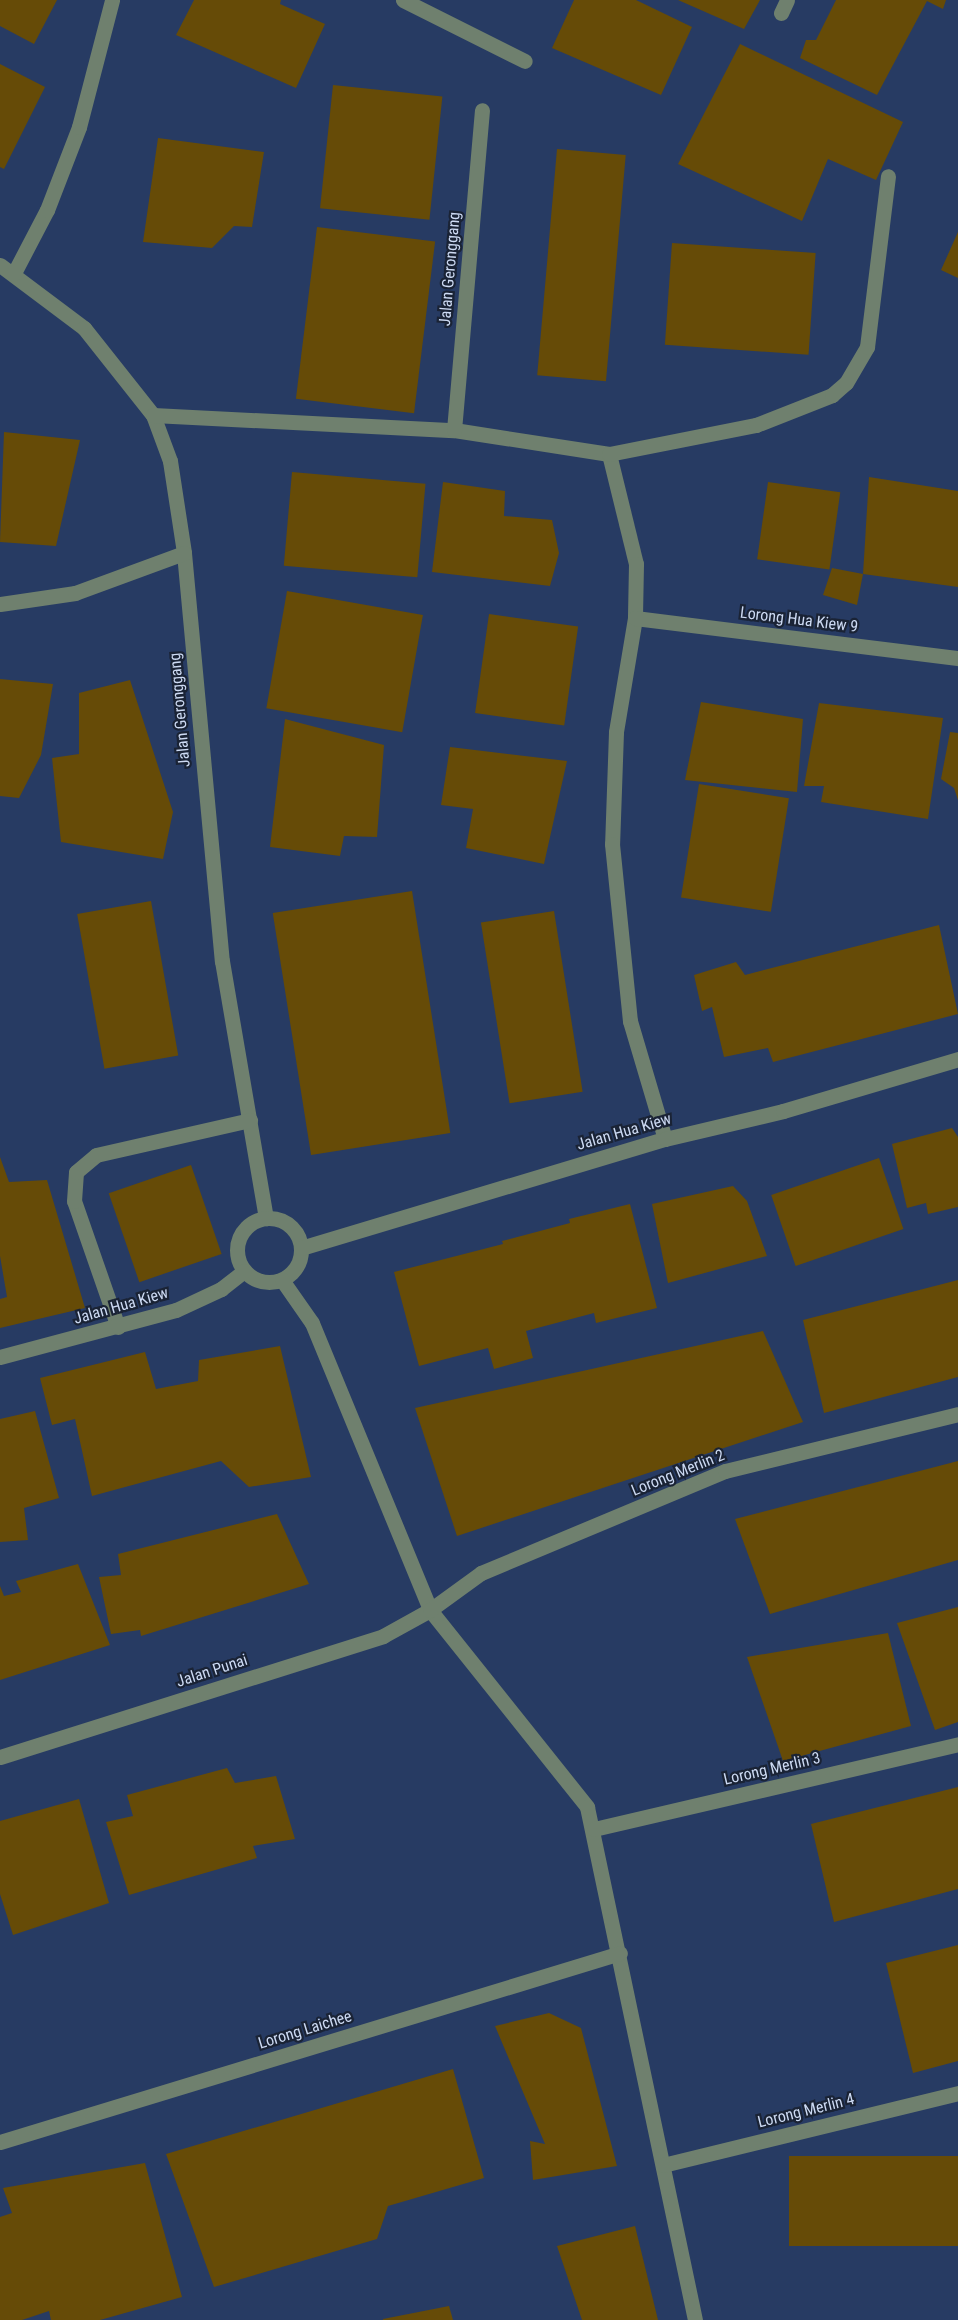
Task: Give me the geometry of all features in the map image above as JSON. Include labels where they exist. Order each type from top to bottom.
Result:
[{"type":"street","points":[[14,273],[47,210],[79,127],[112,0]]},
{"type":"street","points":[[404,0],[525,61]]},
{"type":"street","name":"Jalan Geronggang","points":[[454,430],[482,110]]},
{"type":"street","points":[[153,415],[454,430],[609,454],[756,425],[832,395],[846,383],[867,347],[888,176]]},
{"type":"street","name":"Jalan Geronggang","points":[[0,265],[14,273],[84,328],[153,415],[170,461],[184,553],[222,961],[266,1218]]},
{"type":"street","points":[[609,454],[636,564],[635,618],[616,732],[612,844],[630,1021],[665,1138]]},
{"type":"street","points":[[0,604],[75,593],[184,553]]},
{"type":"street","name":"Lorong Hua Kiew 9","points":[[635,618],[958,658]]},
{"type":"street","name":"Jalan Hua Kiew","points":[[301,1248],[665,1138],[783,1110],[958,1059]]},
{"type":"street","points":[[118,1328],[74,1201],[76,1172],[96,1155],[250,1120]]},
{"type":"street","points":[[266,1218],[276,1219],[294,1229],[301,1248],[297,1268],[282,1280],[262,1282],[244,1271],[237,1243],[247,1226],[266,1218]]},
{"type":"street","name":"Jalan Hua Kiew","points":[[0,1357],[118,1328],[176,1310],[221,1289],[244,1271]]},
{"type":"street","points":[[282,1280],[312,1323],[430,1610],[587,1807],[594,1829],[695,2320]]},
{"type":"street","name":"Lorong Merlin 2","points":[[430,1610],[481,1573],[725,1471],[958,1414]]},
{"type":"street","name":"Jalan Punai","points":[[0,1757],[383,1636],[430,1610]]},
{"type":"street","name":"Lorong Merlin 3","points":[[594,1829],[958,1744]]},
{"type":"street","name":"Lorong Laichee","points":[[0,2142],[620,1953]]},
{"type":"street","name":"Lorong Merlin 4","points":[[663,2165],[958,2093]]},
{"type":"building","points":[[0,0],[57,0],[34,44],[0,26]]},
{"type":"building","points":[[194,0],[281,0],[280,4],[325,24],[296,88],[176,35]]},
{"type":"building","points":[[574,0],[636,0],[692,27],[661,95],[552,48]]},
{"type":"building","points":[[678,0],[760,0],[744,29]]},
{"type":"building","points":[[836,0],[946,0],[943,9],[927,1],[877,95],[800,58],[806,40],[816,40]]},
{"type":"building","points":[[740,44],[903,122],[876,180],[828,159],[802,221],[678,164]]},
{"type":"building","points":[[0,64],[45,87],[4,169],[0,167]]},
{"type":"building","points":[[333,85],[442,96],[429,220],[320,208]]},
{"type":"building","points":[[158,138],[264,152],[252,227],[234,226],[212,248],[143,242]]},
{"type":"building","points":[[557,149],[626,155],[606,381],[537,375]]},
{"type":"building","points":[[317,227],[435,242],[414,413],[296,399]]},
{"type":"building","points":[[958,232],[958,278],[941,270]]},
{"type":"building","points":[[672,243],[816,253],[809,355],[665,345]]},
{"type":"building","points":[[4,432],[80,440],[56,546],[0,542]]},
{"type":"building","points":[[292,472],[425,484],[417,577],[284,566]]},
{"type":"building","points":[[869,477],[958,491],[958,587],[863,574]]},
{"type":"building","points":[[443,482],[505,491],[504,516],[552,520],[559,553],[550,586],[432,572]]},
{"type":"building","points":[[768,482],[840,492],[829,569],[757,559]]},
{"type":"building","points":[[832,568],[863,574],[857,605],[823,595]]},
{"type":"building","points":[[287,591],[423,615],[402,732],[266,708]]},
{"type":"building","points":[[489,614],[578,627],[564,726],[475,713]]},
{"type":"building","points":[[0,679],[53,684],[41,755],[19,798],[0,796]]},
{"type":"building","points":[[130,680],[173,812],[163,859],[61,842],[52,758],[79,754],[79,693]]},
{"type":"building","points":[[701,702],[803,719],[797,792],[685,780]]},
{"type":"building","points":[[819,703],[943,718],[928,819],[821,802],[824,786],[804,786]]},
{"type":"building","points":[[285,719],[384,745],[377,837],[344,836],[340,856],[270,847]]},
{"type":"building","points":[[950,732],[958,733],[958,800],[954,788],[941,779]]},
{"type":"building","points":[[450,747],[567,761],[544,864],[466,848],[473,809],[441,805]]},
{"type":"building","points":[[699,784],[789,798],[771,912],[681,898]]},
{"type":"building","points":[[412,891],[450,1133],[311,1155],[273,913]]},
{"type":"building","points":[[151,901],[178,1056],[104,1069],[77,914]]},
{"type":"building","points":[[554,911],[583,1092],[510,1103],[481,923]]},
{"type":"building","points":[[939,925],[958,1014],[773,1062],[768,1048],[724,1057],[712,1007],[702,1011],[694,975],[736,962],[745,975]]},
{"type":"building","points":[[952,1128],[958,1137],[958,1207],[928,1214],[926,1203],[907,1208],[892,1144]]},
{"type":"building","points":[[0,1157],[9,1182],[47,1180],[85,1308],[0,1328],[0,1299],[7,1297],[0,1256]]},
{"type":"building","points":[[879,1158],[903,1229],[796,1266],[771,1195]]},
{"type":"building","points":[[191,1165],[222,1254],[139,1282],[109,1193]]},
{"type":"building","points":[[733,1186],[747,1201],[767,1256],[668,1283],[652,1204]]},
{"type":"building","points":[[630,1204],[657,1308],[596,1323],[594,1313],[526,1331],[533,1358],[494,1369],[488,1348],[419,1366],[394,1272],[503,1244],[502,1241],[570,1223],[569,1219]]},
{"type":"building","points":[[958,1280],[958,1377],[824,1413],[803,1320]]},
{"type":"building","points":[[763,1331],[803,1422],[457,1536],[415,1408]]},
{"type":"building","points":[[280,1346],[311,1477],[249,1487],[221,1461],[92,1496],[75,1419],[52,1425],[40,1378],[145,1352],[156,1389],[198,1381],[199,1360]]},
{"type":"building","points":[[35,1411],[59,1498],[24,1508],[28,1540],[0,1542],[0,1419]]},
{"type":"building","points":[[958,1461],[958,1560],[770,1614],[735,1519]]},
{"type":"building","points":[[277,1514],[309,1584],[141,1636],[140,1630],[111,1634],[99,1577],[121,1575],[118,1554]]},
{"type":"building","points":[[78,1564],[110,1645],[0,1680],[0,1586],[4,1596],[21,1592],[16,1581]]},
{"type":"building","points":[[958,1607],[958,1722],[935,1730],[897,1623]]},
{"type":"building","points":[[888,1633],[911,1726],[783,1761],[747,1657]]},
{"type":"building","points":[[227,1768],[235,1783],[276,1776],[295,1839],[253,1846],[257,1858],[129,1895],[106,1822],[133,1816],[127,1795]]},
{"type":"building","points":[[958,1787],[958,1889],[834,1922],[811,1824]]},
{"type":"building","points":[[79,1799],[109,1903],[13,1935],[0,1894],[0,1821]]},
{"type":"building","points":[[958,1945],[958,2061],[913,2073],[886,1963]]},
{"type":"building","points":[[549,2013],[581,2028],[617,2166],[533,2180],[530,2141],[545,2144],[495,2026]]},
{"type":"building","points":[[453,2069],[484,2178],[388,2206],[377,2239],[214,2287],[166,2154]]},
{"type":"building","points":[[789,2156],[958,2156],[958,2246],[789,2246]]},
{"type":"building","points":[[145,2163],[182,2297],[100,2320],[51,2320],[49,2311],[22,2320],[0,2320],[0,2217],[12,2213],[3,2188]]},
{"type":"building","points":[[635,2226],[658,2320],[582,2320],[557,2246]]},
{"type":"building","points":[[449,2306],[453,2320],[383,2320],[383,2319]]}]
